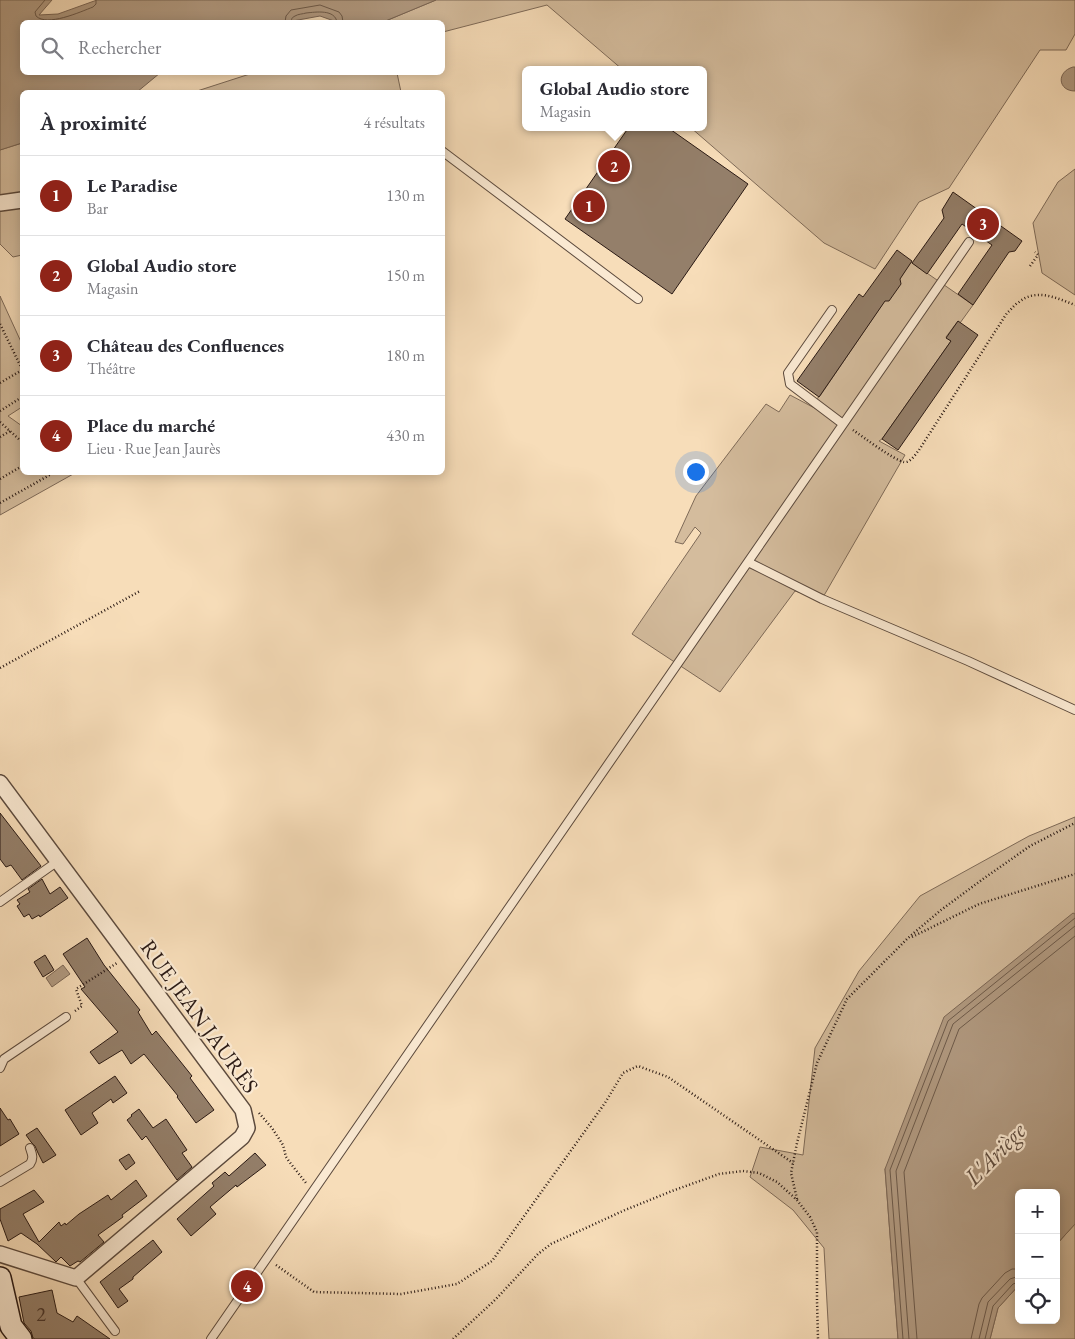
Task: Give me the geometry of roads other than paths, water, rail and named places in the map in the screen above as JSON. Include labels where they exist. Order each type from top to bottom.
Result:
[{"type":"main road","points":[[0,1278],[11,1326],[21,1339]]},
{"type":"street","points":[[0,203],[20,200]]},
{"type":"street","name":"RUE JEAN JAURÈS","points":[[0,783],[244,1110],[247,1128],[242,1137],[76,1278]]},
{"type":"street","points":[[0,1254],[76,1278]]},
{"type":"lane","points":[[445,153],[638,299]]},
{"type":"lane","points":[[211,1339],[969,242]]},
{"type":"lane","points":[[832,310],[788,373],[790,384],[843,424]]},
{"type":"lane","points":[[748,562],[822,599],[968,661],[1075,710]]},
{"type":"lane","points":[[0,902],[58,861]]},
{"type":"lane","points":[[0,1068],[4,1059],[66,1017]]},
{"type":"lane","points":[[0,1182],[30,1164],[33,1160],[30,1148]]},
{"type":"lane","points":[[76,1278],[115,1331]]},
{"type":"water","points":[[0,0],[52,0],[39,15],[58,14],[97,0],[436,0],[388,20],[331,20],[320,16],[298,20],[20,20],[20,75],[158,75],[139,90],[20,90],[20,144],[0,150]]},
{"type":"water","points":[[1075,67],[1075,91],[1065,88],[1061,81],[1064,73]]},
{"type":"water","name":"L'Ariège","points":[[1073,913],[1075,914],[1075,1224],[1060,1241],[1060,1189],[1015,1189],[1015,1289],[998,1308],[990,1339],[898,1339],[885,1169],[944,1017]]},
{"type":"water","points":[[63,965],[70,974],[52,987],[46,978]]},
{"type":"place","name":"Global Audio store","points":[[614,166]]},
{"type":"place","name":"Le Paradise","points":[[589,206]]},
{"type":"place","name":"Château des Confluences","points":[[983,224]]},
{"type":"place","name":"Place du marché","points":[[247,1286]]}]
